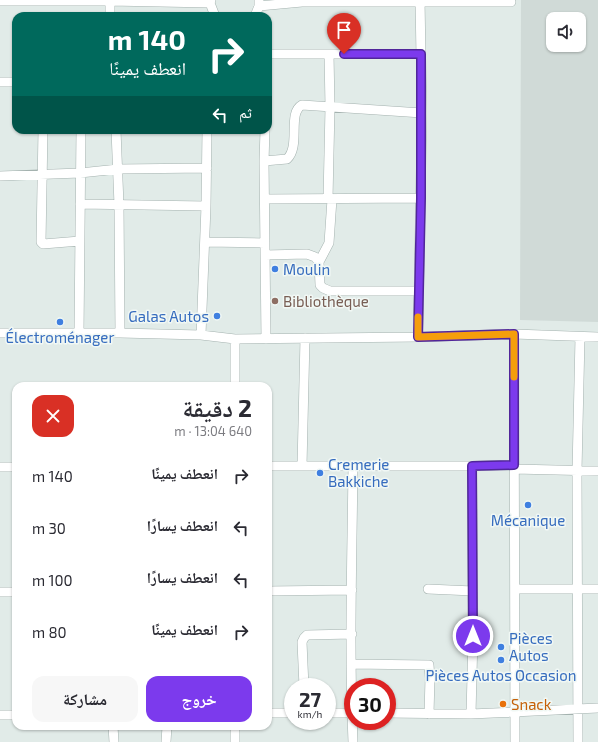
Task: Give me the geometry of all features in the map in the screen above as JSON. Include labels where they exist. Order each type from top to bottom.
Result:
[{"type":"street","points":[[0,1],[211,2],[214,12]]},
{"type":"street","points":[[110,1],[110,12]]},
{"type":"street","points":[[418,337],[422,113],[420,1]]},
{"type":"street","points":[[257,10],[302,2],[511,2]]},
{"type":"street","points":[[272,54],[421,54]]},
{"type":"street","points":[[329,54],[329,243],[319,262],[320,285],[330,291],[419,291]]},
{"type":"street","points":[[0,82],[12,82]]},
{"type":"street","points":[[264,161],[287,159],[291,154],[296,111],[302,104],[422,113]]},
{"type":"street","points":[[43,134],[41,174],[42,243],[80,241]]},
{"type":"street","points":[[79,334],[81,134]]},
{"type":"street","points":[[116,134],[119,205],[120,333]]},
{"type":"street","points":[[201,335],[205,242],[207,134]]},
{"type":"street","points":[[265,134],[266,339]]},
{"type":"street","points":[[0,176],[80,173],[118,169],[207,168]]},
{"type":"street","points":[[265,199],[421,198]]},
{"type":"street","points":[[80,204],[206,206]]},
{"type":"street","points":[[205,242],[265,243]]},
{"type":"street","points":[[265,255],[312,255],[319,262]]},
{"type":"street","points":[[0,333],[201,335],[235,339],[418,337],[514,334],[598,338]]},
{"type":"street","points":[[514,334],[515,742]]},
{"type":"street","points":[[578,742],[578,471],[580,337]]},
{"type":"street","points":[[302,466],[305,338]]},
{"type":"street","points":[[235,339],[235,382]]},
{"type":"street","points":[[272,466],[472,466],[598,471]]},
{"type":"street","points":[[351,678],[353,466]]},
{"type":"street","points":[[471,714],[473,636],[472,466]]},
{"type":"street","points":[[0,467],[12,467]]},
{"type":"street","points":[[428,589],[473,591]]},
{"type":"street","points":[[515,589],[598,589]]},
{"type":"street","points":[[272,591],[352,590]]},
{"type":"street","points":[[0,592],[12,592]]},
{"type":"street","points":[[304,678],[302,642],[307,635],[352,634]]},
{"type":"street","points":[[351,664],[429,665],[429,714]]},
{"type":"street","points":[[396,714],[471,714],[598,708]]},
{"type":"street","points":[[272,713],[284,713]]},
{"type":"street","points":[[0,715],[12,715]]},
{"type":"street","points":[[113,730],[114,742]]},
{"type":"street","points":[[166,730],[166,742]]},
{"type":"street","points":[[235,730],[235,742]]},
{"type":"street","points":[[352,730],[352,742]]},
{"type":"shaded area","points":[[521,0],[598,0],[598,322],[520,320]]},
{"type":"slow traffic","points":[[418,317],[418,337],[514,334],[514,377]]},
{"type":"place","name":"Moulin","points":[[275,269]]},
{"type":"place","name":"Bibliothèque","points":[[275,301]]},
{"type":"place","name":"Galas Autos","points":[[217,316]]},
{"type":"place","name":"Électroménager","points":[[60,322]]},
{"type":"place","name":"Cremerie Bakkiche","points":[[320,473]]},
{"type":"place","name":"Mécanique","points":[[528,505]]},
{"type":"place","name":"Pièces Autos","points":[[501,647]]},
{"type":"place","name":"Pièces Autos Occasion","points":[[501,660]]},
{"type":"place","name":"Snack","points":[[503,704]]},
{"type":"route","points":[[344,54],[421,54],[422,113],[418,337],[514,334],[514,465],[472,466],[473,636]]}]
